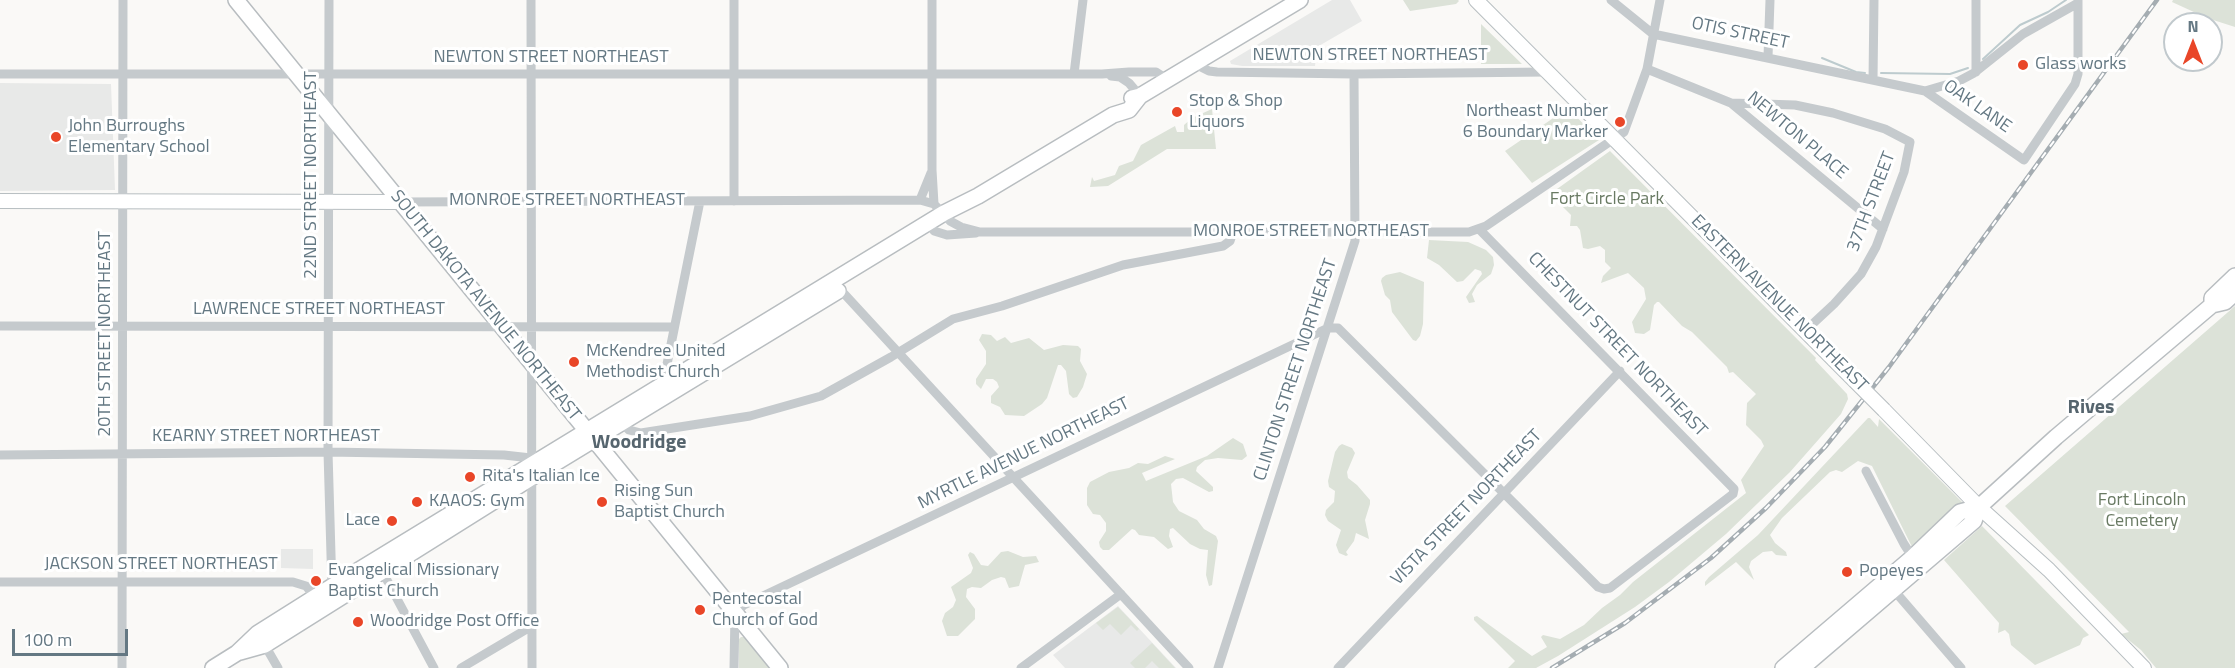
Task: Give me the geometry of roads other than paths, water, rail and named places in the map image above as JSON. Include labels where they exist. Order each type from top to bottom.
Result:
[{"type":"main road","name":"SOUTH DAKOTA AVENUE NORTHEAST","points":[[236,0],[780,668]]},
{"type":"main road","points":[[213,668],[379,567],[531,467],[590,436],[622,423],[837,285],[943,213],[978,196],[1113,115],[1129,110],[1140,96],[1300,0]]},
{"type":"main road","name":"EASTERN AVENUE NORTHEAST","points":[[1476,0],[1979,507],[2049,570],[2140,666]]},
{"type":"main road","name":"MONROE STREET NORTHEAST","points":[[0,201],[400,202]]},
{"type":"main road","points":[[590,436],[663,384],[934,231],[943,213]]},
{"type":"main road","points":[[2211,305],[2212,298],[2235,276]]},
{"type":"main road","points":[[1783,668],[1850,619],[1917,562],[1974,521],[1979,507],[2056,437],[2211,305],[2225,303],[2235,293]]},
{"type":"main road","points":[[261,639],[315,597],[334,593]]},
{"type":"main road","points":[[1802,668],[1850,619]]},
{"type":"street","name":"20TH STREET NORTHEAST","points":[[122,668],[123,0]]},
{"type":"street","name":"22ND STREET NORTHEAST","points":[[329,0],[328,452],[334,593]]},
{"type":"street","points":[[531,0],[532,668]]},
{"type":"street","points":[[734,0],[734,201]]},
{"type":"street","points":[[932,0],[932,170],[943,213]]},
{"type":"street","points":[[1074,74],[1083,0]]},
{"type":"street","name":"OTIS STREET","points":[[1611,0],[1653,34],[1872,80]]},
{"type":"street","points":[[1480,230],[1624,132],[1647,69],[1660,0]]},
{"type":"street","points":[[1768,57],[1770,0]]},
{"type":"street","points":[[1872,80],[1874,0]]},
{"type":"street","points":[[1976,0],[1976,72]]},
{"type":"street","points":[[1925,91],[1959,81],[1976,72],[2022,34],[2078,1]]},
{"type":"street","name":"OAK LANE","points":[[1872,80],[1925,91],[2024,160],[2075,84],[2078,74],[2078,1]]},
{"type":"street","name":"NEWTON STREET NORTHEAST","points":[[1194,64],[1217,72],[1354,74],[1547,72]]},
{"type":"street","name":"NEWTON PLACE","points":[[1647,69],[1731,103],[1883,229]]},
{"type":"street","name":"NEWTON STREET NORTHEAST","points":[[0,74],[1102,74],[1156,72],[1168,80]]},
{"type":"street","name":"NEWTON STREET NORTHEAST","points":[[1102,74],[1119,77],[1129,83],[1140,96]]},
{"type":"street","name":"CLINTON STREET NORTHEAST","points":[[1218,668],[1355,241],[1354,74]]},
{"type":"street","name":"37TH STREET","points":[[1731,103],[1795,105],[1833,112],[1904,137],[1910,142],[1908,158],[1883,229],[1861,274],[1805,331]]},
{"type":"street","points":[[920,200],[932,170]]},
{"type":"street","name":"MONROE STREET NORTHEAST","points":[[400,202],[920,200],[966,229],[980,232]]},
{"type":"street","points":[[663,384],[700,201]]},
{"type":"street","name":"MONROE STREET NORTHEAST","points":[[934,231],[956,235],[980,232],[1469,232],[1480,230]]},
{"type":"street","name":"CHESTNUT STREET NORTHEAST","points":[[1480,230],[1734,489],[1733,494],[1607,589],[1598,587],[1504,494]]},
{"type":"street","points":[[622,423],[629,430],[641,433],[769,412],[821,396],[953,319],[1002,306],[1123,265],[1223,246],[1230,241],[1233,232]]},
{"type":"street","points":[[837,285],[1189,668]]},
{"type":"street","name":"LAWRENCE STREET NORTHEAST","points":[[0,326],[674,327]]},
{"type":"street","points":[[1328,328],[1338,328],[1504,494]]},
{"type":"street","name":"MYRTLE AVENUE NORTHEAST","points":[[735,613],[744,606],[1328,328]]},
{"type":"street","name":"VISTA STREET NORTHEAST","points":[[1338,668],[1620,372]]},
{"type":"street","name":"KEARNY STREET NORTHEAST","points":[[0,455],[328,452],[504,455],[531,467]]},
{"type":"street","points":[[1866,471],[1904,544],[1917,562]]},
{"type":"street","points":[[379,567],[435,668]]},
{"type":"street","name":"JACKSON STREET NORTHEAST","points":[[0,582],[293,582],[306,586],[315,597]]},
{"type":"street","points":[[1890,585],[1961,668]]},
{"type":"street","points":[[1022,668],[1121,594]]},
{"type":"street","points":[[734,668],[735,613]]},
{"type":"street","points":[[461,668],[532,626]]},
{"type":"street","points":[[261,639],[278,668]]},
{"type":"waterway","points":[[1983,59],[2020,25],[2048,12],[2066,0]]},
{"type":"waterway","points":[[1822,58],[1856,72],[1865,73]]},
{"type":"waterway","points":[[1881,73],[1950,74],[1968,68]]},
{"type":"railway","points":[[1552,668],[1625,623],[1711,558],[1766,508],[1825,447],[1889,367],[2157,0]]},
{"type":"place","name":"Glass works","points":[[2023,65]]},
{"type":"place","name":"Stop & Shop Liquors","points":[[1177,112]]},
{"type":"place","name":"Northeast Number 6 Boundary Marker","points":[[1620,122]]},
{"type":"place","name":"John Burroughs Elementary School","points":[[56,137]]},
{"type":"place","name":"McKendree United Methodist Church","points":[[574,362]]},
{"type":"place","name":"Rita's Italian Ice","points":[[470,477]]},
{"type":"place","name":"KAAOS: Gym","points":[[417,502]]},
{"type":"place","name":"Rising Sun Baptist Church","points":[[602,502]]},
{"type":"place","name":"Lace","points":[[392,521]]},
{"type":"place","name":"Popeyes","points":[[1847,572]]},
{"type":"place","name":"Evangelical Missionary Baptist Church","points":[[316,581]]},
{"type":"place","name":"Pentecostal Church of God","points":[[700,610]]},
{"type":"place","name":"Woodridge Post Office","points":[[358,622]]},
{"type":"district","name":"Rives","points":[[2091,408]]},
{"type":"district","name":"Woodridge","points":[[639,443]]},
{"type":"park label","name":"Fort Circle Park","points":[[1607,200]]},
{"type":"park label","name":"Fort Lincoln Cemetery","points":[[2142,511]]}]
